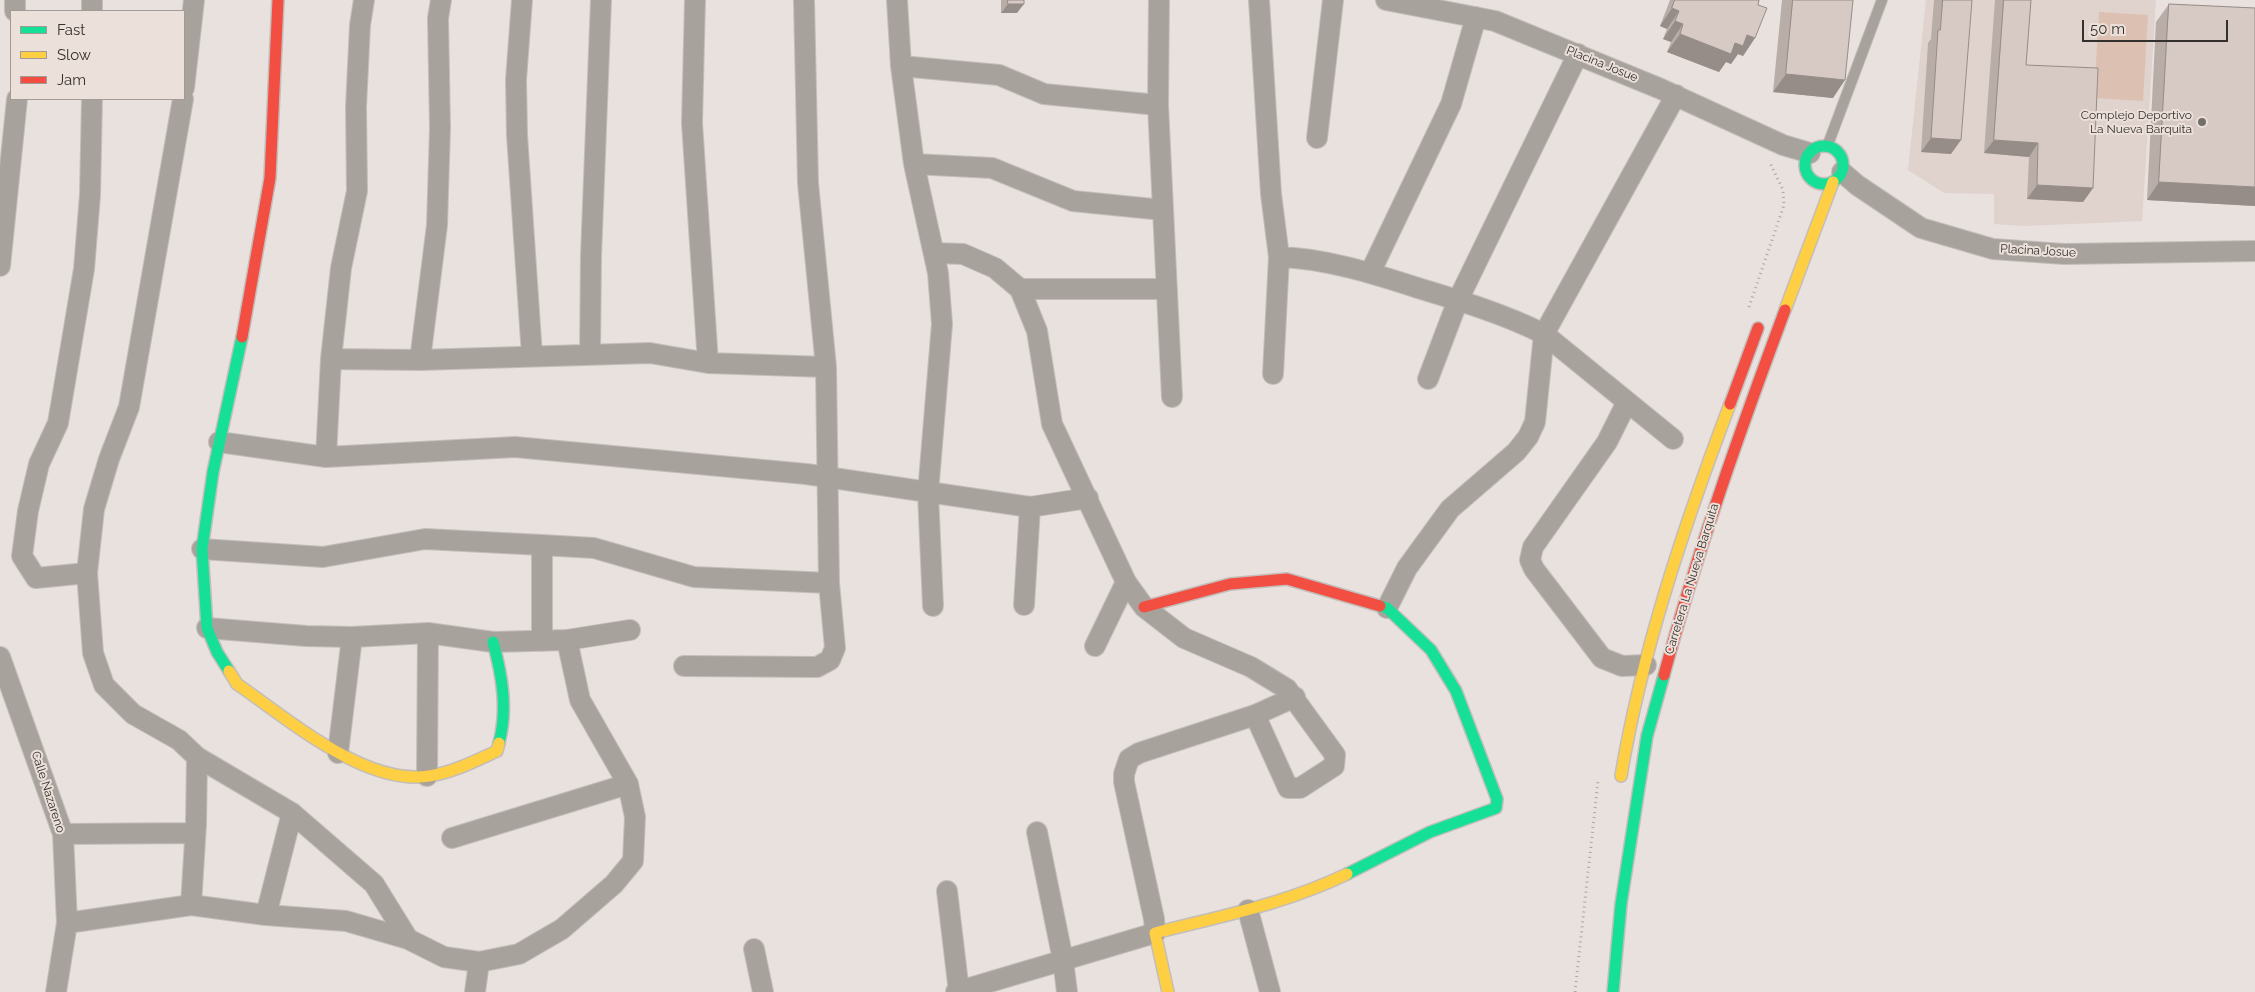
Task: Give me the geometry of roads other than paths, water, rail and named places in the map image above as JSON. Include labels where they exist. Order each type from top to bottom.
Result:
[{"type":"street","points":[[185,79],[194,0]]},
{"type":"street","points":[[278,0],[270,178],[243,332],[213,472],[202,549],[207,628],[217,652],[237,684],[338,753],[379,772],[404,776],[427,776],[455,770],[497,751],[502,734],[504,710],[500,667],[493,642]]},
{"type":"street","points":[[326,457],[331,359],[341,268],[357,191],[356,107],[360,25],[364,0]]},
{"type":"street","points":[[420,360],[437,225],[440,128],[438,18],[442,0]]},
{"type":"street","points":[[522,0],[516,80],[517,135],[532,356]]},
{"type":"street","points":[[590,354],[591,256],[601,0]]},
{"type":"street","points":[[695,0],[692,123],[708,363]]},
{"type":"street","points":[[684,666],[817,667],[830,660],[835,648],[829,583],[826,367],[808,183],[804,0]]},
{"type":"street","points":[[897,0],[901,66],[914,164],[935,254],[942,324],[928,493],[933,606]]},
{"type":"street","points":[[1159,0],[1158,105],[1172,396]]},
{"type":"street","points":[[1259,0],[1270,194],[1279,257],[1272,374]]},
{"type":"street","points":[[1316,138],[1333,0]]},
{"type":"street","name":"Placina Josue","points":[[1386,0],[1495,21],[1676,95],[1783,145],[1818,150]]},
{"type":"street","points":[[1370,273],[1451,104],[1476,17]]},
{"type":"street","points":[[1428,379],[1458,300],[1578,54]]},
{"type":"street","points":[[901,66],[999,75],[1044,94],[1158,105]]},
{"type":"street","points":[[1387,608],[1407,568],[1450,509],[1516,452],[1528,438],[1535,422],[1544,334],[1676,95]]},
{"type":"street","points":[[0,266],[17,100]]},
{"type":"street","points":[[87,573],[36,578],[22,556],[28,512],[39,464],[58,423],[84,269],[90,195],[92,100]]},
{"type":"street","points":[[182,100],[129,407],[109,459],[94,509],[87,573],[93,653],[104,685],[132,714],[179,740],[197,757],[292,813],[374,884],[408,939]]},
{"type":"street","points":[[1818,150],[1837,151],[1841,156],[1843,167],[1838,177],[1828,184],[1813,186],[1806,165],[1818,150]]},
{"type":"street","points":[[914,164],[992,168],[1073,201],[1163,210]]},
{"type":"street","name":"Placina Josue","points":[[1838,177],[1856,185],[1921,228],[1993,249],[2064,254],[2255,251]]},
{"type":"street","name":"Carretera La Nueva Barquita","points":[[1613,992],[1621,904],[1647,736],[1682,603],[1726,469],[1838,177]]},
{"type":"street","points":[[935,254],[963,254],[995,268],[1020,289],[1037,331],[1052,424],[1126,582],[1144,607],[1184,638],[1251,667],[1287,690],[1295,697],[1335,755],[1334,766],[1300,788],[1288,788],[1256,715]]},
{"type":"street","points":[[1279,257],[1293,257],[1370,273],[1493,311],[1544,334],[1673,439]]},
{"type":"street","points":[[1020,289],[1167,290]]},
{"type":"street","name":"Carretera La Nueva Barquita","points":[[1620,790],[1628,734],[1663,597],[1706,464],[1762,318]]},
{"type":"street","points":[[331,359],[420,360],[650,353],[708,363],[826,367]]},
{"type":"street","points":[[1627,402],[1607,442],[1533,547],[1530,560],[1534,570],[1602,658],[1622,666],[1646,665]]},
{"type":"street","points":[[219,442],[326,457],[515,447],[796,473],[1030,507],[1088,498]]},
{"type":"street","points":[[1024,605],[1030,507]]},
{"type":"street","points":[[202,549],[271,552],[323,557],[425,539],[542,545],[594,548],[694,577],[829,583]]},
{"type":"street","points":[[542,545],[542,641]]},
{"type":"street","points":[[947,891],[958,992],[1155,933],[1291,898],[1362,866],[1421,836],[1456,821],[1496,808],[1497,799],[1456,691],[1431,650],[1387,608],[1287,580],[1230,584],[1144,607]]},
{"type":"street","points":[[1095,646],[1126,582]]},
{"type":"street","points":[[207,628],[306,636],[352,637],[428,634],[493,642],[567,640],[630,630]]},
{"type":"street","points":[[427,776],[428,634]]},
{"type":"street","points":[[338,753],[352,637]]},
{"type":"street","points":[[67,923],[191,906],[266,915],[346,921],[408,939],[444,957],[479,962],[519,954],[562,929],[620,876],[633,861],[635,817],[628,784],[580,700],[567,640]]},
{"type":"street","name":"Calle Nazareno","points":[[0,657],[63,834],[67,923],[56,992]]},
{"type":"street","points":[[1168,992],[1124,782],[1124,774],[1129,759],[1139,753],[1256,715],[1295,697]]},
{"type":"street","points":[[191,906],[197,757]]},
{"type":"street","points":[[452,838],[628,784]]},
{"type":"street","points":[[266,915],[292,813]]},
{"type":"street","points":[[63,834],[195,832]]},
{"type":"street","points":[[1037,832],[1063,960],[1067,992]]},
{"type":"street","points":[[1248,910],[1270,992]]},
{"type":"street","points":[[754,949],[763,992]]},
{"type":"street","points":[[475,992],[479,962]]},
{"type":"lane","points":[[1818,150],[1882,0]]},
{"type":"place","name":"Complejo Deportivo La Nueva Barquita","points":[[2202,122]]}]
